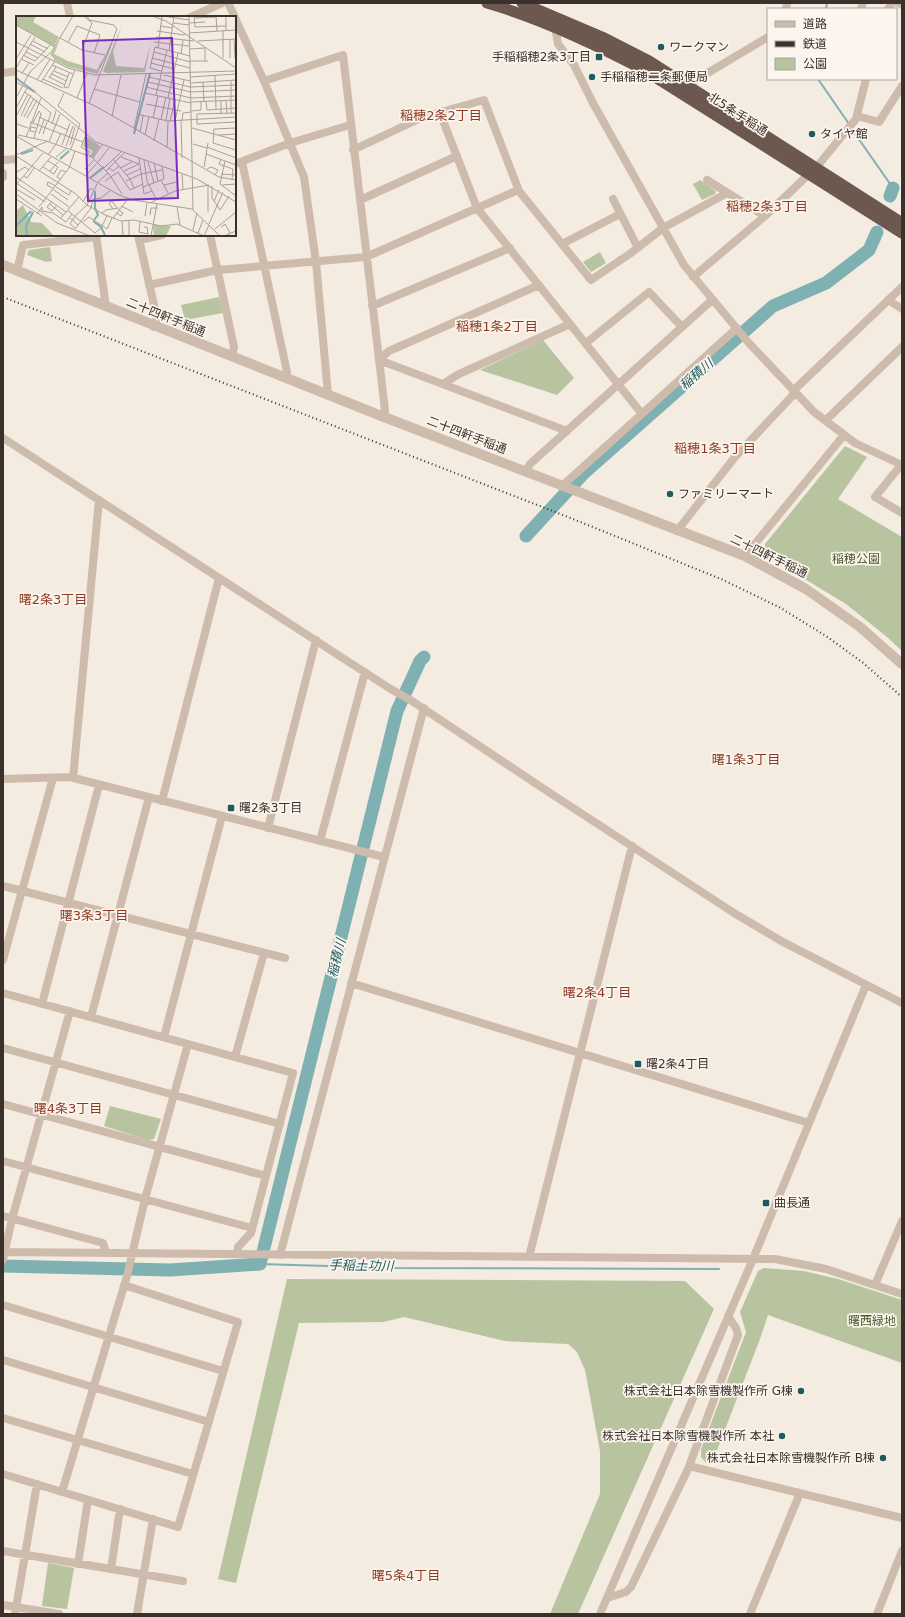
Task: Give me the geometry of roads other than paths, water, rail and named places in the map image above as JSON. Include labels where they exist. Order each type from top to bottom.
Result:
[{"type":"highway","name":"北5条手稲通","points":[[487,3],[534,18],[555,27],[605,49],[686,90]]},
{"type":"highway","name":"北5条手稲通","points":[[522,3],[602,37],[649,61],[686,90],[902,233]]},
{"type":"highway","name":"北5条手稲通","points":[[812,172],[902,223]]},
{"type":"street","points":[[67,3],[70,16]]},
{"type":"street","points":[[193,16],[222,3]]},
{"type":"street","points":[[228,3],[234,16]]},
{"type":"street","points":[[898,3],[902,6]]},
{"type":"street","points":[[236,19],[304,177],[316,262],[328,394]]},
{"type":"street","points":[[555,27],[558,44],[574,65],[594,105],[684,266],[748,342],[814,412],[826,420],[844,436],[901,465],[876,497],[902,513]]},
{"type":"street","points":[[686,90],[767,38]]},
{"type":"street","points":[[264,82],[343,55],[384,417]]},
{"type":"street","points":[[3,73],[16,72]]},
{"type":"street","points":[[693,277],[765,216],[812,172],[857,117],[866,80]]},
{"type":"street","points":[[857,117],[879,122],[902,86]]},
{"type":"street","points":[[353,150],[423,117],[484,100],[518,190],[591,280],[638,248],[663,228],[728,193]]},
{"type":"street","points":[[440,112],[477,208],[642,414]]},
{"type":"street","points":[[286,378],[287,372],[264,267],[238,163],[290,143],[350,125]]},
{"type":"street","points":[[360,200],[457,156]]},
{"type":"street","points":[[3,160],[16,159]]},
{"type":"street","points":[[707,180],[765,216]]},
{"type":"street","points":[[150,285],[218,270],[366,257],[518,190]]},
{"type":"street","points":[[612,199],[638,248]]},
{"type":"street","points":[[562,244],[620,214]]},
{"type":"street","points":[[17,270],[24,246],[96,236],[106,307]]},
{"type":"street","points":[[150,236],[139,237],[157,318],[154,327]]},
{"type":"street","points":[[210,236],[234,346],[232,357]]},
{"type":"street","points":[[372,306],[510,248]]},
{"type":"street","name":"二十四軒手稲通","points":[[3,265],[154,327],[677,531],[745,556],[806,589],[860,627],[902,664]]},
{"type":"street","points":[[378,360],[389,351],[539,285]]},
{"type":"street","points":[[677,531],[736,457],[794,392],[902,287]]},
{"type":"street","points":[[586,343],[649,292],[682,327]]},
{"type":"street","points":[[526,471],[530,464],[712,300]]},
{"type":"street","points":[[888,300],[902,309]]},
{"type":"street","points":[[443,384],[459,374],[570,324]]},
{"type":"street","points":[[564,487],[642,414],[737,329]]},
{"type":"street","points":[[826,420],[902,347]]},
{"type":"street","points":[[378,360],[567,431]]},
{"type":"street","points":[[745,556],[844,436]]},
{"type":"street","points":[[3,438],[389,688],[424,708],[632,846],[783,942],[902,1003]]},
{"type":"street","points":[[73,778],[99,500]]},
{"type":"street","points":[[162,800],[219,578]]},
{"type":"street","points":[[268,828],[316,640]]},
{"type":"street","points":[[320,841],[365,672]]},
{"type":"street","points":[[280,1255],[424,708]]},
{"type":"street","points":[[3,960],[53,778]]},
{"type":"street","points":[[3,780],[73,778],[384,858]]},
{"type":"street","points":[[42,1004],[99,784]]},
{"type":"street","points":[[91,1017],[149,797]]},
{"type":"street","points":[[164,1037],[222,816]]},
{"type":"street","points":[[529,1257],[632,846]]},
{"type":"street","points":[[3,886],[286,958]]},
{"type":"street","points":[[236,1057],[264,953]]},
{"type":"street","points":[[351,983],[809,1123]]},
{"type":"street","points":[[600,1614],[753,1259],[866,985]]},
{"type":"street","points":[[3,993],[293,1073],[251,1233],[238,1247],[237,1254]]},
{"type":"street","points":[[70,1011],[3,1255],[106,1253],[131,1256],[237,1254],[775,1259],[826,1269],[902,1294]]},
{"type":"street","points":[[62,1492],[127,1276],[145,1199],[188,1044]]},
{"type":"street","points":[[3,1048],[280,1124]]},
{"type":"street","points":[[3,1104],[266,1176]]},
{"type":"street","points":[[3,1161],[252,1228]]},
{"type":"street","points":[[3,1216],[103,1243],[106,1253]]},
{"type":"street","points":[[875,1285],[902,1221]]},
{"type":"street","points":[[3,1474],[178,1527],[238,1322],[124,1285]]},
{"type":"street","points":[[3,1304],[223,1371]]},
{"type":"street","points":[[607,1598],[626,1592],[631,1586],[689,1466],[738,1334],[728,1316]]},
{"type":"street","points":[[3,1360],[208,1422]]},
{"type":"street","points":[[3,1418],[193,1474]]},
{"type":"street","points":[[689,1466],[902,1518]]},
{"type":"street","points":[[16,1610],[37,1484]]},
{"type":"street","points":[[750,1614],[800,1493]]},
{"type":"street","points":[[78,1564],[88,1500]]},
{"type":"street","points":[[110,1569],[120,1509]]},
{"type":"street","points":[[138,1614],[153,1519]]},
{"type":"street","points":[[3,1551],[183,1581]]},
{"type":"street","points":[[877,1614],[902,1551]]},
{"type":"street","points":[[3,1605],[16,1610],[59,1614]]},
{"type":"waterway","name":"稲積川","points":[[826,8],[827,3]]},
{"type":"waterway","name":"稲積川","points":[[819,80],[849,124]]},
{"type":"waterway","name":"稲積川","points":[[851,128],[893,188]]},
{"type":"waterway","name":"稲積川","points":[[890,196],[893,188]]},
{"type":"waterway","name":"稲積川","points":[[526,536],[583,474],[773,306],[826,283],[869,250],[877,232]]},
{"type":"waterway","name":"稲積川","points":[[3,1266],[170,1270],[260,1264],[397,711],[420,661],[424,657]]},
{"type":"waterway","name":"手稲土功川","points":[[260,1264],[395,1268],[719,1269]]},
{"type":"railway","points":[[3,297],[568,517],[721,579],[779,607],[826,636],[862,662],[902,697]]},
{"type":"place","name":"ワークマン","points":[[661,47]]},
{"type":"place","name":"手稲稲穂2条3丁目","points":[[599,57]]},
{"type":"place","name":"手稲稲穂二条郵便局","points":[[592,77]]},
{"type":"place","name":"タイヤ館","points":[[812,134]]},
{"type":"place","name":"ファミリーマート","points":[[670,494]]},
{"type":"place","name":"曙2条3丁目","points":[[231,808]]},
{"type":"place","name":"曙2条4丁目","points":[[638,1064]]},
{"type":"place","name":"曲長通","points":[[766,1203]]},
{"type":"place","name":"株式会社日本除雪機製作所 G棟","points":[[801,1391]]},
{"type":"place","name":"株式会社日本除雪機製作所 本社","points":[[782,1436]]},
{"type":"place","name":"株式会社日本除雪機製作所 B棟","points":[[883,1458]]},
{"type":"district","name":"稲穂2条2丁目","points":[[441,115]]},
{"type":"district","name":"稲穂2条3丁目","points":[[767,206]]},
{"type":"district","name":"稲穂1条2丁目","points":[[497,326]]},
{"type":"district","name":"稲穂1条3丁目","points":[[715,448]]},
{"type":"district","name":"曙2条3丁目","points":[[53,599]]},
{"type":"district","name":"曙1条3丁目","points":[[746,759]]},
{"type":"district","name":"曙3条3丁目","points":[[94,915]]},
{"type":"district","name":"曙2条4丁目","points":[[597,992]]},
{"type":"district","name":"曙4条3丁目","points":[[68,1108]]},
{"type":"district","name":"曙5条4丁目","points":[[406,1575]]},
{"type":"park label","name":"稲穂公園","points":[[856,559]]},
{"type":"park label","name":"曙西緑地","points":[[872,1321]]}]
